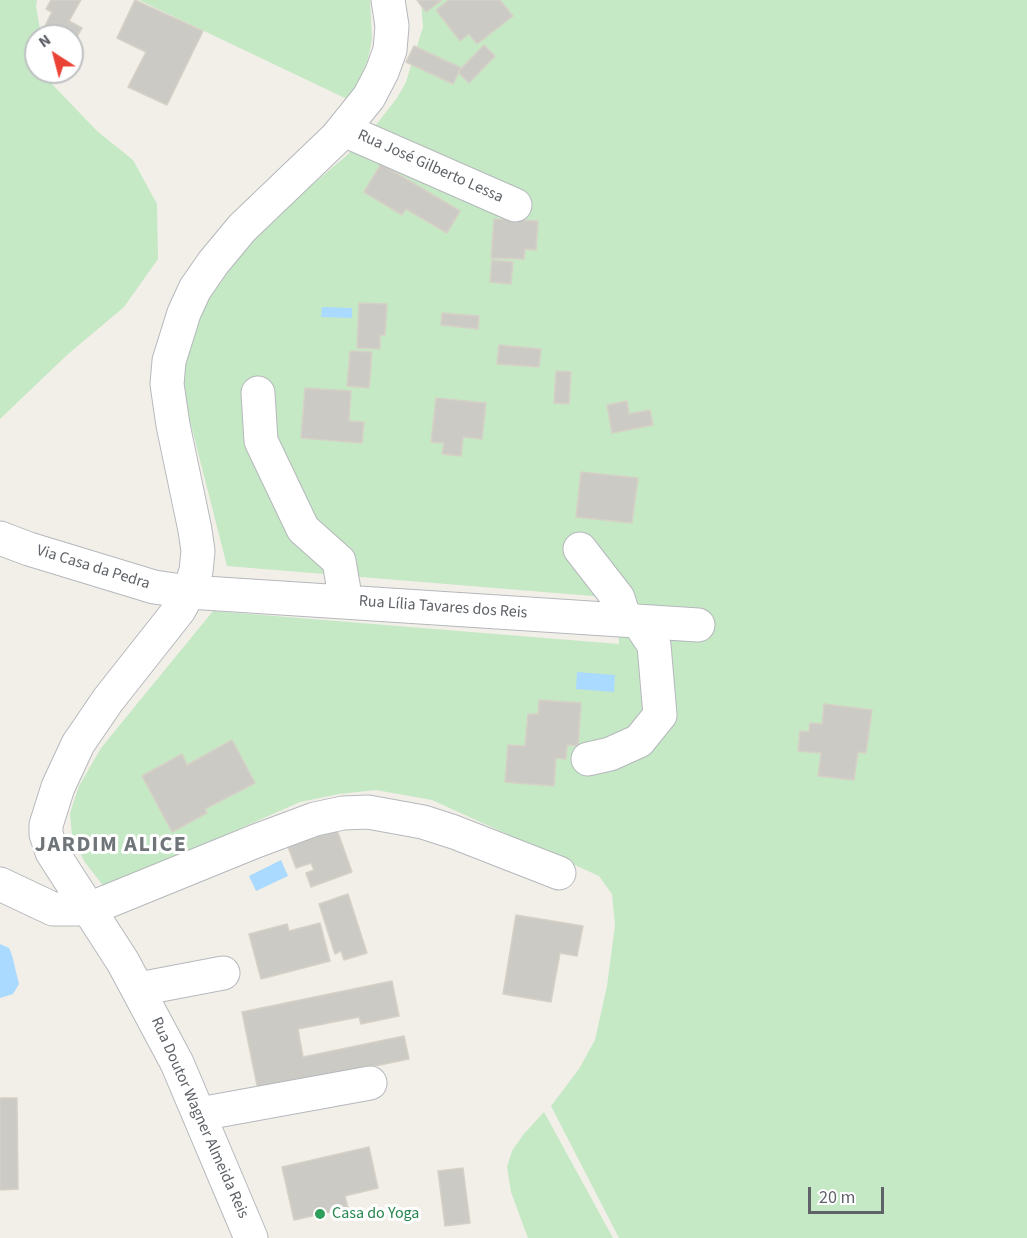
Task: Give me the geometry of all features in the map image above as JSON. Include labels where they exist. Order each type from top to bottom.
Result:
[{"type":"street","name":"Rua Doutor Wagner Almeida Reis","points":[[251,1238],[177,1062],[139,989],[58,863],[48,843],[46,825],[51,804],[67,764],[78,744],[108,700],[163,632],[189,592],[196,571],[198,551],[167,384],[169,361],[176,337],[195,290],[213,263],[242,228],[344,130],[369,97],[390,50],[392,26],[388,0]]},
{"type":"street","name":"Rua José Gilberto Lessa","points":[[344,130],[515,205]]},
{"type":"street","points":[[258,393],[261,441],[303,529],[339,561],[346,602]]},
{"type":"street","name":"Via Casa da Pedra","points":[[0,538],[154,587],[189,592]]},
{"type":"street","points":[[580,549],[618,598],[631,621],[654,645],[660,716],[639,741],[610,754],[588,759]]},
{"type":"street","name":"Rua Lília Tavares dos Reis","points":[[189,592],[698,625]]},
{"type":"street","points":[[0,884],[53,909],[89,909],[256,840],[315,819],[343,813],[368,813],[423,822],[559,873]]},
{"type":"street","points":[[139,989],[223,973]]},
{"type":"street","points":[[200,1114],[370,1083]]},
{"type":"green space","points":[[0,0],[37,0],[39,24],[24,24],[24,84],[52,84],[97,131],[133,160],[157,204],[158,259],[124,307],[67,355],[0,419]]},
{"type":"green space","points":[[139,0],[370,0],[372,39],[368,59],[356,88],[347,99]]},
{"type":"green space","points":[[421,0],[1027,0],[1027,1238],[619,1238],[551,1106],[579,1069],[595,1040],[607,986],[615,925],[612,894],[599,876],[432,800],[376,790],[339,794],[300,802],[105,888],[84,861],[72,835],[70,813],[79,786],[101,748],[213,611],[619,644],[617,598],[227,566],[188,413],[183,376],[190,337],[210,293],[241,252],[287,206],[345,157],[372,130],[397,98],[406,82],[423,27]]},
{"type":"green space","points":[[544,1112],[613,1238],[528,1238],[511,1192],[507,1167],[512,1151]]},
{"type":"water","points":[[322,307],[352,308],[352,318],[321,317]]},
{"type":"water","points":[[577,672],[615,675],[614,692],[576,689]]},
{"type":"water","points":[[281,860],[288,876],[256,891],[249,876]]},
{"type":"water","points":[[0,944],[9,948],[19,984],[13,994],[0,998]]},
{"type":"building","points":[[51,0],[81,0],[69,21],[75,24],[46,24],[52,12],[46,9]]},
{"type":"building","points":[[135,0],[203,31],[167,105],[128,87],[146,52],[117,38]]},
{"type":"building","points":[[417,0],[442,0],[426,12]]},
{"type":"building","points":[[449,0],[500,0],[513,16],[477,44],[469,34],[460,41],[436,10]]},
{"type":"building","points":[[484,45],[495,56],[469,83],[458,72]]},
{"type":"building","points":[[414,46],[461,68],[453,84],[406,62]]},
{"type":"building","points":[[381,164],[460,211],[447,233],[406,209],[402,215],[364,192]]},
{"type":"building","points":[[494,219],[538,221],[536,250],[525,249],[524,259],[491,258]]},
{"type":"building","points":[[492,260],[513,262],[511,284],[490,282]]},
{"type":"building","points":[[359,303],[387,304],[385,335],[380,335],[380,349],[357,348]]},
{"type":"building","points":[[442,313],[479,316],[478,329],[441,325]]},
{"type":"building","points":[[499,345],[541,349],[539,367],[497,364]]},
{"type":"building","points":[[350,351],[372,352],[369,388],[347,386]]},
{"type":"building","points":[[556,371],[571,372],[569,404],[554,403]]},
{"type":"building","points":[[305,388],[351,391],[349,421],[364,422],[362,443],[301,438]]},
{"type":"building","points":[[436,398],[486,403],[482,439],[463,437],[461,456],[442,454],[444,443],[431,442]]},
{"type":"building","points":[[627,401],[629,414],[650,410],[653,425],[612,433],[607,405]]},
{"type":"building","points":[[581,472],[638,478],[632,523],[576,517]]},
{"type":"building","points":[[539,700],[581,703],[578,746],[567,745],[566,759],[556,758],[554,786],[505,782],[508,745],[525,746],[528,714],[538,714]]},
{"type":"building","points":[[824,704],[872,710],[866,753],[858,752],[854,780],[818,776],[821,753],[798,751],[800,731],[809,732],[810,723],[822,724]]},
{"type":"building","points":[[232,740],[255,783],[205,809],[207,813],[172,832],[142,776],[182,754],[187,765]]},
{"type":"building","points":[[336,827],[352,872],[311,887],[306,873],[314,870],[311,863],[296,868],[287,844]]},
{"type":"building","points":[[348,894],[367,953],[344,960],[341,951],[335,954],[319,904]]},
{"type":"building","points":[[516,915],[583,926],[577,956],[560,953],[551,1002],[503,994]]},
{"type":"building","points":[[320,923],[330,961],[261,979],[249,934],[287,924],[289,931]]},
{"type":"building","points":[[392,981],[399,1016],[361,1024],[359,1017],[298,1029],[303,1057],[404,1036],[409,1059],[258,1090],[242,1012]]},
{"type":"building","points":[[0,1098],[17,1098],[18,1189],[0,1190]]},
{"type":"building","points":[[369,1147],[378,1188],[345,1196],[348,1208],[294,1220],[282,1167]]},
{"type":"building","points":[[463,1168],[470,1223],[445,1226],[438,1171]]},
{"type":"place","name":"Casa do Yoga","points":[[320,1214]]},
{"type":"district","name":"JARDIM ALICE","points":[[111,846]]}]
